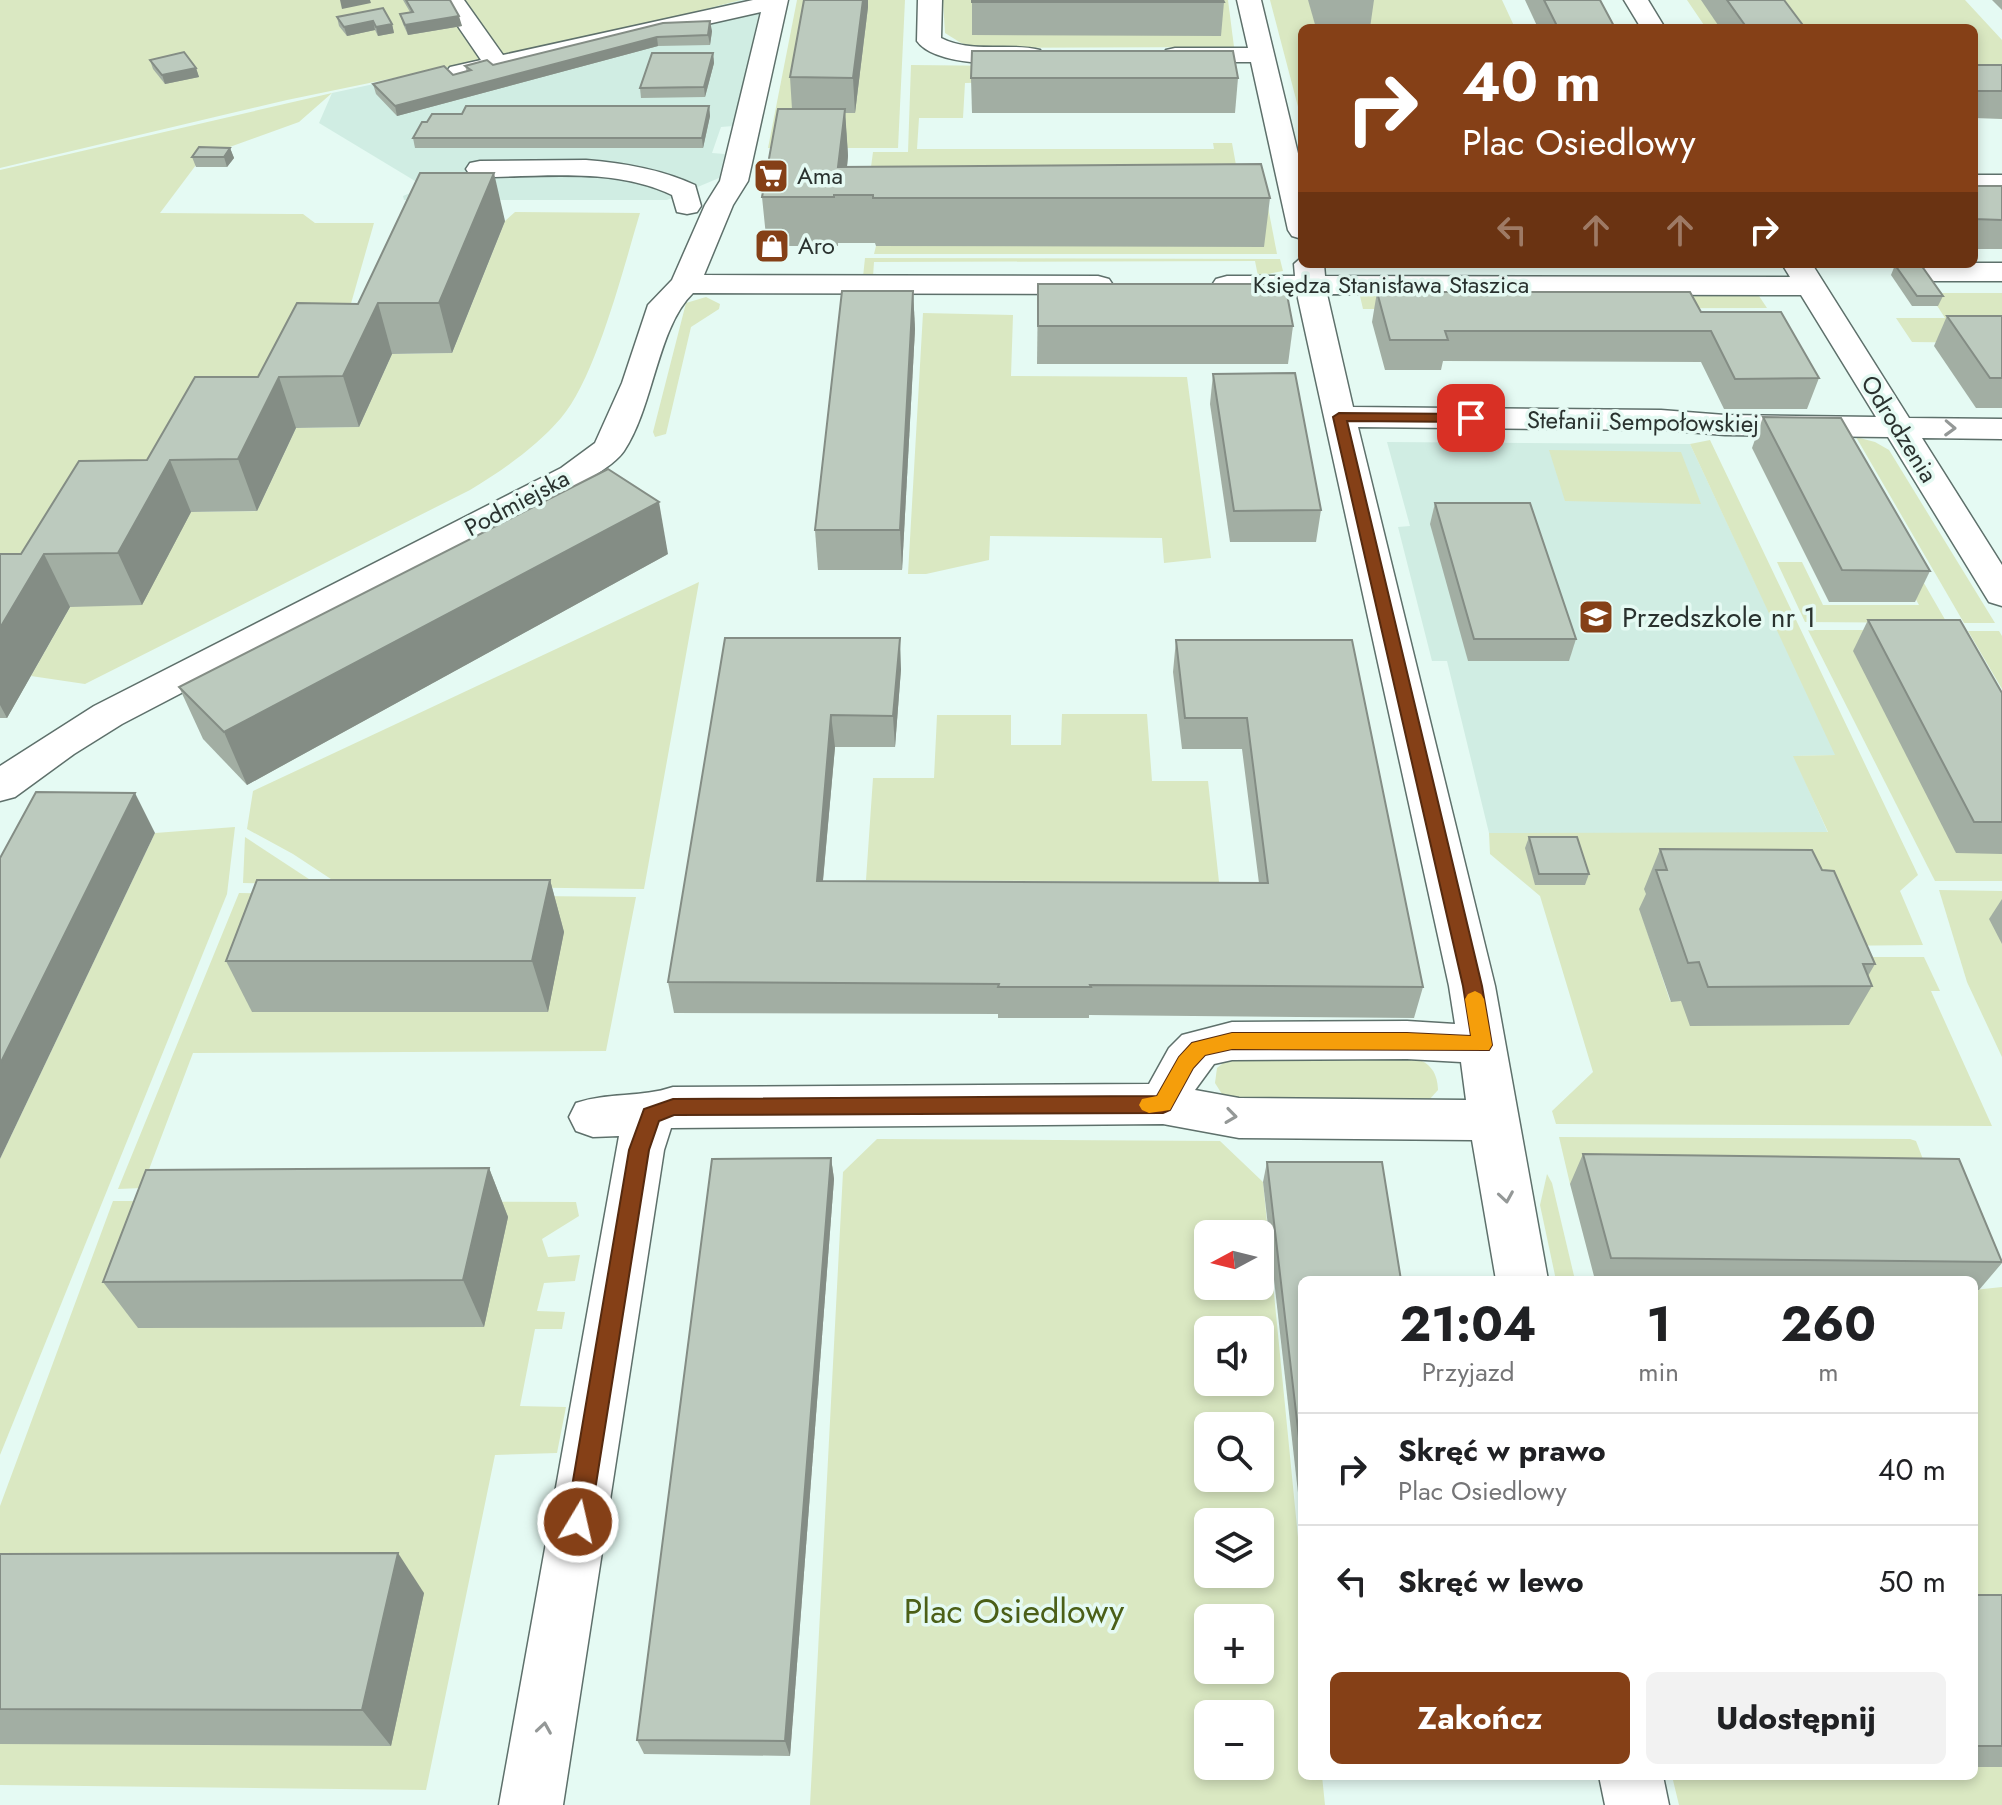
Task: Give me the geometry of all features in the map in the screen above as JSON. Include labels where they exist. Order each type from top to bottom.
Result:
[{"type":"street","points":[[452,0],[496,63]]},
{"type":"street","points":[[930,0],[929,41],[961,54],[1053,55]]},
{"type":"street","points":[[1249,0],[1296,180]]},
{"type":"street","points":[[1636,0],[1651,24]]},
{"type":"street","points":[[459,72],[776,1]]},
{"type":"street","name":"Podmiejska","points":[[0,787],[60,744],[108,715],[573,475],[609,448],[638,383],[663,305],[685,284],[719,205],[734,181],[776,1]]},
{"type":"street","points":[[1145,55],[1261,55]]},
{"type":"street","points":[[480,169],[628,171],[654,176],[685,191],[687,206]]},
{"type":"street","points":[[1978,183],[2002,183]]},
{"type":"street","points":[[1934,272],[2002,272]]},
{"type":"street","points":[[1310,274],[1314,311],[1472,986],[1521,1276]]},
{"type":"street","name":"Księdza Stanisława Staszica","points":[[1192,285],[1310,274],[1803,275]]},
{"type":"street","name":"Odrodzenia","points":[[1803,275],[2002,594]]},
{"type":"street","points":[[685,284],[1129,285]]},
{"type":"street","name":"Stefanii Sempołowskiej","points":[[1339,417],[1661,420],[1725,425],[2002,429]]},
{"type":"street","points":[[1163,1104],[1186,1062],[1199,1048],[1232,1041],[1407,1040],[1482,1045]]},
{"type":"street","points":[[593,1117],[651,1115],[673,1107],[1163,1104],[1239,1118],[1494,1120]]},
{"type":"street","points":[[531,1805],[639,1150],[651,1115]]},
{"type":"street","points":[[1632,1780],[1637,1805]]},
{"type":"shaded area","points":[[741,0],[762,0],[733,126],[721,127],[712,153],[725,154],[719,178],[667,200],[404,200],[403,196],[425,187],[319,123],[332,93],[612,33]]},
{"type":"shaded area","name":"Przedszkole nr 1","points":[[1387,442],[1690,444],[1836,755],[1794,756],[1828,833],[1489,833],[1447,661],[1432,661],[1398,527],[1410,526]]},
{"type":"green space","points":[[0,0],[741,0],[612,33],[287,100],[0,168]]},
{"type":"green space","points":[[797,0],[905,0],[898,148],[768,148]]},
{"type":"green space","points":[[943,0],[1228,0],[1234,47],[979,48],[961,43],[945,33]]},
{"type":"green space","points":[[1270,0],[1502,0],[1513,24],[1298,24],[1298,107]]},
{"type":"green space","points":[[1687,0],[1965,0],[2002,40],[2002,71],[1978,71],[1978,24],[1703,24]]},
{"type":"green space","points":[[911,65],[1011,66],[1011,82],[965,83],[963,118],[919,118],[917,149],[1214,149],[1213,143],[1232,143],[1236,165],[867,197],[873,152],[908,152]]},
{"type":"green space","points":[[332,93],[299,122],[202,157],[160,213],[303,214],[315,223],[374,223],[350,307],[0,574],[0,170]]},
{"type":"green space","points":[[1267,202],[1277,254],[874,254],[876,246]]},
{"type":"green space","points":[[515,212],[640,213],[608,320],[586,377],[561,418],[541,439],[470,490],[85,684],[31,676],[70,607],[191,512],[257,511],[296,428],[359,427],[392,354],[452,353],[505,221]]},
{"type":"green space","points":[[865,258],[1280,259],[1283,271],[1258,276],[1255,261],[874,262],[873,277],[863,277]]},
{"type":"green space","points":[[1929,293],[2002,293],[2002,343],[1912,342],[1896,318],[1945,318]]},
{"type":"green space","points":[[1360,296],[1759,296],[1767,308],[1363,309]]},
{"type":"green space","points":[[706,297],[720,304],[719,309],[691,327],[666,434],[655,437],[653,432],[686,303]]},
{"type":"green space","points":[[923,313],[1013,315],[1011,376],[1187,377],[1211,558],[1164,563],[1162,538],[990,536],[989,560],[926,574],[908,574]]},
{"type":"green space","points":[[1856,437],[1889,450],[1995,623],[1964,623]]},
{"type":"green space","points":[[1710,440],[1918,875],[1900,891],[1923,945],[1828,946],[1645,889],[1651,909],[1640,910],[1670,1001],[1833,957],[1924,957],[1940,991],[1931,991],[1992,1126],[1556,1124],[1552,1111],[1593,1072],[1540,896],[1490,854],[1489,833],[1828,832],[1793,756],[1835,755],[1690,444]]},
{"type":"green space","points":[[1832,448],[1846,448],[1947,623],[1805,622],[1777,562],[1802,562],[1823,605],[1919,605]]},
{"type":"green space","points":[[1549,450],[1681,452],[1701,504],[1565,501]]},
{"type":"green space","points":[[699,582],[644,889],[340,885],[247,829],[253,791]]},
{"type":"green space","points":[[1808,630],[1950,630],[2002,719],[2002,881],[1935,881]]},
{"type":"green space","points":[[1968,631],[1999,631],[2002,636],[2002,689]]},
{"type":"green space","points":[[1062,714],[1147,714],[1152,781],[1208,781],[1219,882],[866,880],[873,778],[934,778],[937,715],[1011,715],[1011,745],[1061,745]]},
{"type":"green space","points":[[235,827],[227,894],[0,1455],[0,1159],[155,833]]},
{"type":"green space","points":[[245,837],[318,885],[243,883]]},
{"type":"green space","points":[[1939,890],[2002,891],[2002,1057],[1967,982]]},
{"type":"green space","points":[[239,893],[636,897],[606,1051],[193,1053],[142,1188],[118,1189]]},
{"type":"green space","points":[[1410,1056],[1427,1064],[1436,1077],[1438,1090],[1429,1100],[1225,1099],[1215,1083],[1217,1068],[1229,1058]]},
{"type":"green space","points":[[1559,1137],[1910,1139],[1916,1141],[1934,1188],[1570,1184]]},
{"type":"green space","name":"Plac Osiedlowy","points":[[877,1139],[1220,1141],[1263,1182],[1267,1220],[1194,1220],[1194,1300],[1274,1300],[1274,1294],[1298,1537],[1298,1780],[1322,1780],[1325,1805],[810,1805],[843,1172]]},
{"type":"green space","points":[[1547,1174],[1552,1183],[1574,1276],[1555,1276],[1540,1205]]},
{"type":"green space","points":[[113,1201],[576,1202],[579,1216],[542,1239],[548,1257],[580,1255],[575,1281],[544,1283],[537,1311],[565,1312],[562,1329],[535,1329],[520,1406],[566,1407],[557,1453],[495,1455],[426,1790],[0,1785],[0,1506]]},
{"type":"green space","points":[[2002,1287],[2002,1805],[1679,1805],[1673,1780],[1978,1780],[1978,1290]]},
{"type":"building","points":[[406,0],[450,0],[459,16],[405,25],[400,14],[413,12]]},
{"type":"building","points":[[804,0],[863,0],[853,78],[790,77]]},
{"type":"building","points":[[1223,0],[1224,2],[972,2]]},
{"type":"building","points":[[1544,0],[1600,0],[1613,24],[1556,24]]},
{"type":"building","points":[[1727,0],[1784,0],[1802,24],[1744,24]]},
{"type":"building","points":[[383,8],[392,24],[376,27],[373,21],[344,27],[337,17]]},
{"type":"building","points":[[710,21],[708,35],[657,37],[395,106],[373,84],[444,66],[453,75],[471,70],[465,66],[487,60],[493,65],[663,23]]},
{"type":"building","points":[[972,51],[1233,51],[1238,78],[971,78]]},
{"type":"building","points":[[184,52],[196,68],[162,75],[150,60]]},
{"type":"building","points":[[652,53],[713,53],[704,87],[640,88]]},
{"type":"building","points":[[1978,65],[2002,65],[2002,91],[1978,91]]},
{"type":"building","points":[[466,106],[709,106],[702,138],[413,138],[422,122],[427,122],[432,114],[462,114]]},
{"type":"building","points":[[778,109],[845,109],[838,167],[1261,164],[1270,198],[762,197]]},
{"type":"building","points":[[199,147],[230,148],[224,157],[192,157]]},
{"type":"building","points":[[420,173],[494,173],[439,303],[378,303],[343,376],[279,377],[238,459],[170,460],[118,553],[44,554],[0,628],[0,554],[21,554],[79,461],[147,460],[195,377],[258,377],[297,303],[358,304]]},
{"type":"building","points":[[1978,186],[2002,186],[2002,220],[1978,219]]},
{"type":"building","points":[[1897,268],[1923,268],[1943,296],[1917,296]]},
{"type":"building","points":[[1038,284],[1285,284],[1293,326],[1038,326]]},
{"type":"building","points":[[842,291],[913,291],[900,530],[815,530]]},
{"type":"building","points":[[1377,292],[1690,292],[1701,312],[1781,312],[1819,378],[1735,379],[1711,331],[1445,331],[1448,340],[1390,340]]},
{"type":"building","points":[[1947,316],[2002,316],[2002,378],[1990,378]]},
{"type":"building","points":[[1295,373],[1321,510],[1234,511],[1213,374]]},
{"type":"building","points":[[1763,417],[1841,418],[1930,571],[1842,570]]},
{"type":"building","points":[[608,469],[659,502],[224,732],[179,687]]},
{"type":"building","points":[[1435,503],[1530,503],[1576,639],[1474,639]]},
{"type":"building","points":[[1868,620],[1960,620],[2002,693],[2002,822],[1974,822]]},
{"type":"building","points":[[725,638],[900,638],[893,716],[831,715],[817,881],[1268,883],[1247,718],[1185,718],[1176,640],[1352,640],[1423,987],[998,987],[999,984],[668,982]]},
{"type":"building","points":[[36,792],[135,793],[0,1064],[0,858]]},
{"type":"building","points":[[1529,837],[1577,837],[1589,874],[1539,874]]},
{"type":"building","points":[[1660,849],[1812,850],[1822,870],[1834,871],[1875,964],[1863,964],[1872,986],[1708,987],[1699,962],[1688,963],[1656,870],[1667,870]]},
{"type":"building","points":[[257,880],[550,880],[532,961],[226,961]]},
{"type":"building","points":[[1583,1154],[1959,1159],[2002,1262],[1611,1258]]},
{"type":"building","points":[[831,1158],[785,1741],[637,1740],[712,1159]]},
{"type":"building","points":[[1267,1162],[1382,1162],[1400,1276],[1298,1276],[1298,1429]]},
{"type":"building","points":[[489,1168],[463,1280],[103,1282],[146,1170]]},
{"type":"building","points":[[398,1553],[362,1710],[0,1709],[0,1554]]},
{"type":"building","points":[[1978,1595],[2002,1595],[2002,1746],[1978,1746]]},
{"type":"slow traffic","points":[[1149,1105],[1163,1104],[1186,1062],[1199,1048],[1232,1041],[1407,1040],[1482,1045],[1475,999]]},
{"type":"place","name":"Ama","points":[[771,176]]},
{"type":"place","name":"Aro","points":[[772,246]]},
{"type":"place","name":"Przedszkole nr 1","points":[[1596,617]]},
{"type":"route","points":[[578,1522],[639,1150],[651,1115],[673,1107],[1163,1104],[1186,1062],[1199,1048],[1232,1041],[1407,1040],[1482,1045],[1472,986],[1339,417],[1471,418]]}]
